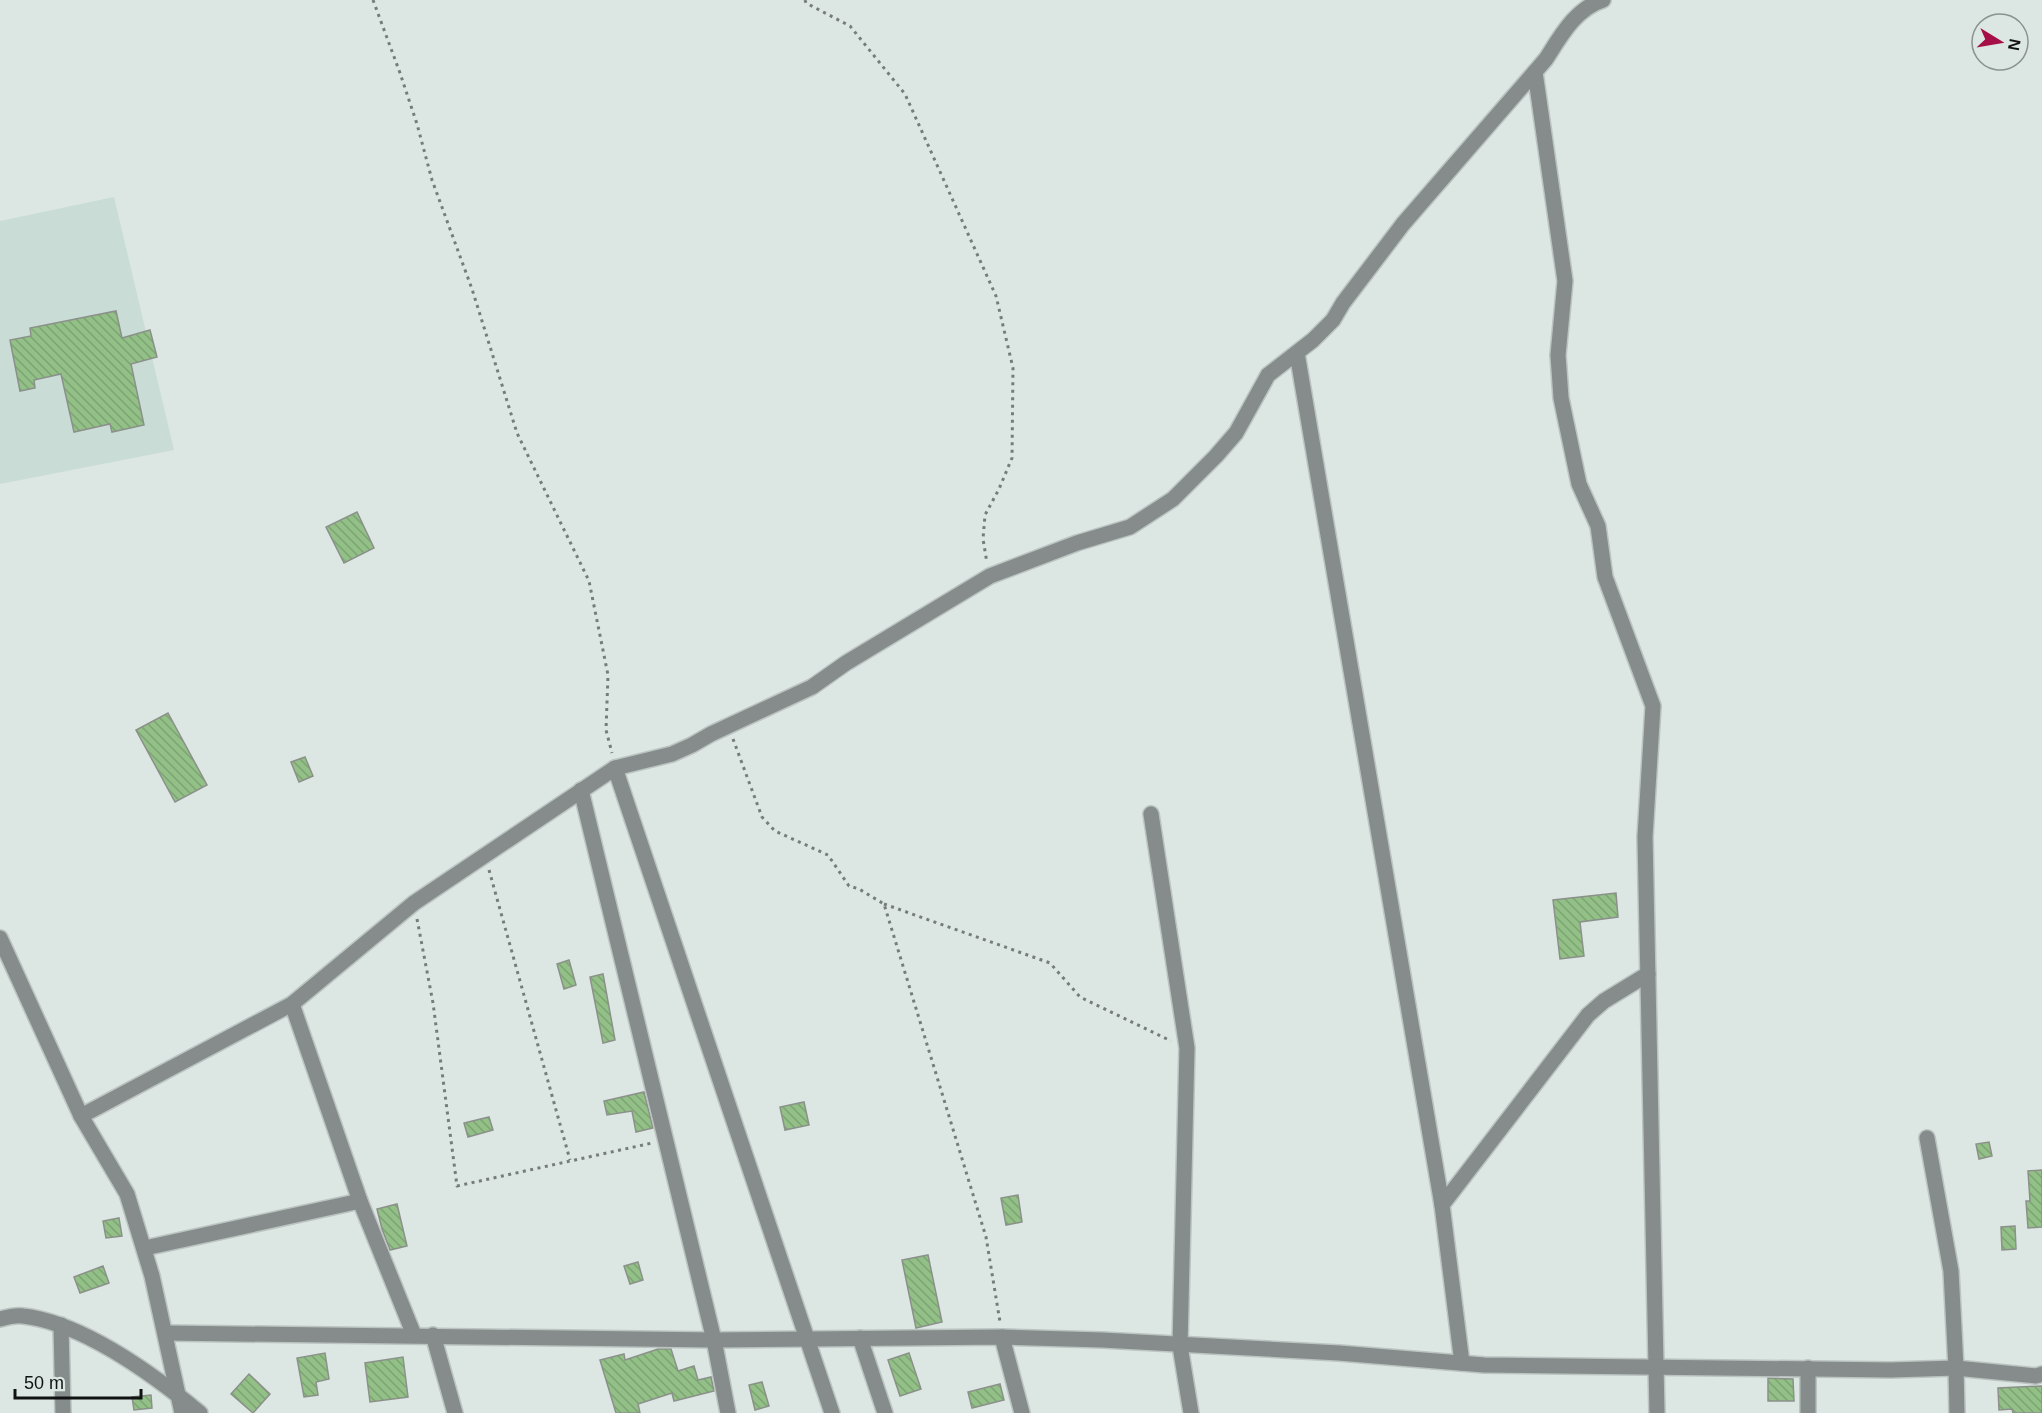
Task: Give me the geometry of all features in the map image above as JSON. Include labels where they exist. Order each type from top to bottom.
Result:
[{"type":"street","points":[[81,1116],[292,1004],[414,903],[615,768],[672,754],[812,687],[846,663],[990,576],[1077,543],[1130,527],[1173,499],[1236,433],[1268,375],[1297,353],[1333,320],[1343,303],[1403,224],[1535,72],[1578,15],[1593,3],[1603,0]]},
{"type":"street","points":[[1535,72],[1565,281],[1558,355],[1561,398],[1579,484],[1598,526],[1605,578],[1653,706],[1645,837],[1657,1413]]},
{"type":"street","points":[[1297,353],[1442,1205],[1462,1363]]},
{"type":"street","points":[[615,768],[832,1413]]},
{"type":"street","points":[[581,790],[714,1340],[728,1413]]},
{"type":"street","points":[[1151,814],[1187,1048],[1180,1346],[1191,1413]]},
{"type":"street","points":[[0,938],[81,1116],[127,1194],[145,1248],[166,1333],[182,1413]]},
{"type":"street","points":[[1442,1205],[1588,1015],[1604,1001],[1648,974]]},
{"type":"street","points":[[292,1004],[360,1201],[414,1335]]},
{"type":"street","points":[[1927,1138],[1951,1271],[1957,1413]]},
{"type":"street","points":[[145,1248],[360,1201]]},
{"type":"street","points":[[0,1318],[21,1316],[61,1325],[120,1355],[200,1413]]},
{"type":"street","points":[[61,1325],[63,1413]]},
{"type":"street","points":[[166,1333],[714,1340],[1002,1337],[1339,1353],[1484,1365],[1956,1368],[2036,1376],[2042,1374]]},
{"type":"street","points":[[433,1335],[455,1413]]},
{"type":"street","points":[[1002,1337],[1022,1413]]},
{"type":"street","points":[[860,1338],[885,1413]]},
{"type":"street","points":[[1808,1368],[1809,1413]]},
{"type":"path","points":[[373,0],[403,83],[432,180],[472,290],[517,433],[590,581],[608,675],[606,730],[615,768]]},
{"type":"path","points":[[805,0],[806,3],[850,26],[905,94],[996,296],[1013,368],[1012,458],[985,515],[982,539],[990,576]]},
{"type":"path","points":[[729,726],[762,817],[775,831],[828,855],[849,886],[859,889],[884,904],[1050,963],[1080,997],[1187,1048]]},
{"type":"path","points":[[485,856],[570,1160]]},
{"type":"path","points":[[414,903],[433,1004],[457,1186],[666,1140]]},
{"type":"path","points":[[884,904],[986,1237],[1002,1337]]},
{"type":"shaded area","points":[[114,197],[174,450],[0,484],[0,221]]},
{"type":"building","points":[[116,311],[122,338],[150,330],[157,357],[131,364],[144,425],[112,432],[110,424],[74,432],[61,374],[34,380],[35,388],[20,391],[10,340],[31,336],[30,328]]},
{"type":"building","points":[[357,512],[374,548],[344,563],[326,527]]},
{"type":"building","points":[[168,713],[207,785],[175,802],[136,730]]},
{"type":"building","points":[[305,757],[313,776],[299,782],[291,762]]},
{"type":"building","points":[[1616,893],[1618,917],[1580,922],[1584,956],[1560,959],[1553,900]]},
{"type":"building","points":[[569,960],[576,985],[564,989],[557,964]]},
{"type":"building","points":[[603,974],[615,1040],[603,1043],[590,977]]},
{"type":"building","points":[[644,1092],[653,1128],[636,1132],[632,1111],[607,1115],[604,1101]]},
{"type":"building","points":[[804,1102],[809,1125],[785,1130],[780,1107]]},
{"type":"building","points":[[489,1117],[493,1130],[468,1137],[464,1123]]},
{"type":"building","points":[[1989,1142],[1992,1156],[1979,1159],[1976,1144]]},
{"type":"building","points":[[2042,1170],[2042,1227],[2028,1228],[2026,1201],[2030,1201],[2028,1171]]},
{"type":"building","points":[[1018,1195],[1022,1222],[1006,1225],[1001,1198]]},
{"type":"building","points":[[397,1204],[407,1246],[390,1250],[377,1209]]},
{"type":"building","points":[[119,1218],[122,1236],[106,1238],[103,1221]]},
{"type":"building","points":[[2015,1226],[2016,1249],[2002,1250],[2001,1227]]},
{"type":"building","points":[[928,1255],[942,1322],[916,1328],[902,1260]]},
{"type":"building","points":[[638,1262],[643,1280],[630,1284],[624,1266]]},
{"type":"building","points":[[103,1266],[109,1283],[80,1293],[74,1277]]},
{"type":"building","points":[[658,1349],[671,1349],[678,1371],[694,1366],[698,1380],[711,1377],[714,1391],[674,1401],[672,1393],[638,1404],[640,1413],[616,1413],[600,1360],[624,1354],[625,1360]]},
{"type":"building","points":[[325,1353],[329,1379],[316,1382],[318,1395],[304,1397],[297,1358]]},
{"type":"building","points":[[909,1353],[921,1389],[900,1396],[888,1360]]},
{"type":"building","points":[[403,1357],[408,1397],[370,1402],[365,1363]]},
{"type":"building","points":[[249,1374],[270,1394],[253,1413],[231,1394]]},
{"type":"building","points":[[1768,1378],[1793,1379],[1794,1401],[1768,1401]]},
{"type":"building","points":[[762,1382],[769,1406],[755,1410],[749,1385]]},
{"type":"building","points":[[1000,1384],[1004,1400],[972,1408],[968,1392]]},
{"type":"building","points":[[2042,1386],[2042,1413],[2013,1413],[2012,1409],[1999,1410],[1998,1388]]},
{"type":"building","points":[[151,1395],[152,1408],[134,1410],[132,1397]]}]
